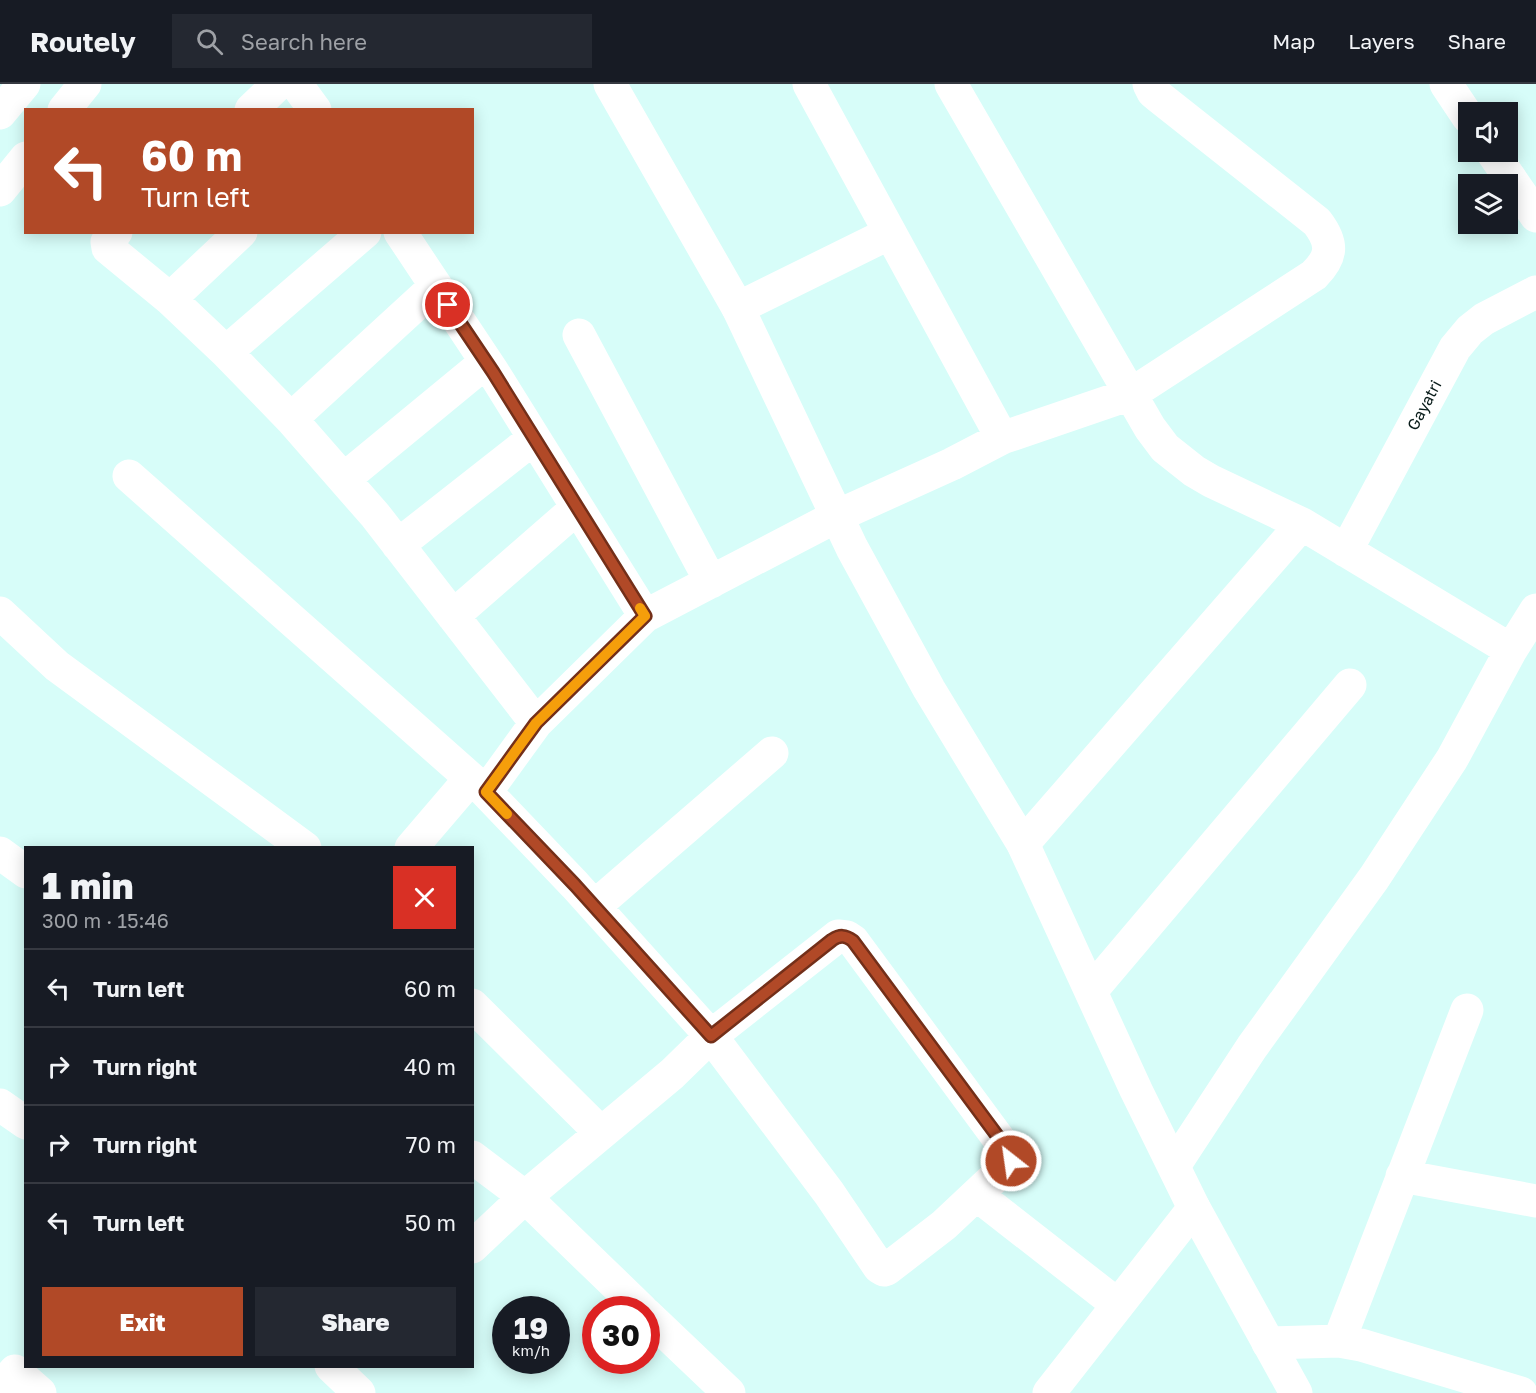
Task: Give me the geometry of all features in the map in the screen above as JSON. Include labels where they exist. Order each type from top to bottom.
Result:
[{"type":"street","points":[[0,113],[24,84]]},
{"type":"street","points":[[66,108],[85,84]]},
{"type":"street","points":[[252,108],[278,84]]},
{"type":"street","points":[[296,84],[314,108]]},
{"type":"street","points":[[610,84],[738,308],[852,548],[929,689],[1023,844],[1194,1208],[1296,1393]]},
{"type":"street","points":[[809,84],[1002,438]]},
{"type":"street","points":[[951,84],[1150,428],[1166,448],[1180,461],[1210,481],[1302,524],[1511,650]]},
{"type":"street","points":[[413,846],[478,786],[536,723],[645,616],[837,516],[952,464],[1002,438],[1131,394],[1314,275],[1323,266],[1330,248],[1326,234],[1317,222],[1153,92],[1149,84]]},
{"type":"street","points":[[1446,84],[1458,102]]},
{"type":"street","points":[[0,190],[24,160]]},
{"type":"street","points":[[1499,162],[1536,216]]},
{"type":"street","points":[[738,308],[890,233]]},
{"type":"street","points":[[114,234],[107,242],[108,248],[170,299],[226,352],[291,419],[344,479],[375,515],[536,723]]},
{"type":"street","points":[[170,299],[239,234]]},
{"type":"street","points":[[226,352],[363,234]]},
{"type":"street","points":[[401,234],[486,362],[645,616]]},
{"type":"street","points":[[291,419],[436,286]]},
{"type":"street","name":"Gayatri","points":[[1346,551],[1455,348],[1470,330],[1484,319],[1536,292]]},
{"type":"street","points":[[579,335],[711,582]]},
{"type":"street","points":[[344,479],[486,362]]},
{"type":"street","points":[[398,545],[534,438]]},
{"type":"street","points":[[129,476],[478,786],[595,906],[711,1036],[829,1193],[882,1269],[887,1269],[929,1238],[1010,1163],[1012,1157],[853,941],[847,937],[838,936],[711,1036],[672,1074],[525,1197],[474,1245]]},
{"type":"street","points":[[453,616],[577,508]]},
{"type":"street","points":[[1023,844],[1302,524]]},
{"type":"street","points":[[1174,1166],[1252,1047],[1374,878],[1452,759],[1511,650],[1536,610]]},
{"type":"street","points":[[0,613],[57,666],[302,846]]},
{"type":"street","points":[[1091,991],[1350,685]]},
{"type":"street","points":[[595,906],[772,753]]},
{"type":"street","points":[[0,853],[24,871]]},
{"type":"street","points":[[474,1007],[601,1133]]},
{"type":"street","points":[[1339,1341],[1467,1010]]},
{"type":"street","points":[[0,1105],[24,1122]]},
{"type":"street","points":[[474,1159],[525,1197],[628,1296]]},
{"type":"street","points":[[1402,1176],[1536,1201]]},
{"type":"street","points":[[977,1195],[1118,1305]]},
{"type":"street","points":[[1049,1393],[1194,1208]]},
{"type":"street","points":[[660,1327],[729,1393]]},
{"type":"street","points":[[1268,1343],[1339,1341],[1372,1348],[1521,1393]]},
{"type":"street","points":[[0,1388],[15,1371],[40,1393]]},
{"type":"slow traffic","points":[[507,814],[486,792],[536,723],[645,616],[640,608]]},
{"type":"route","points":[[448,305],[493,372],[645,616],[536,723],[486,792],[575,885],[711,1036],[832,940],[842,936],[853,941],[1010,1153],[1011,1161]]}]
